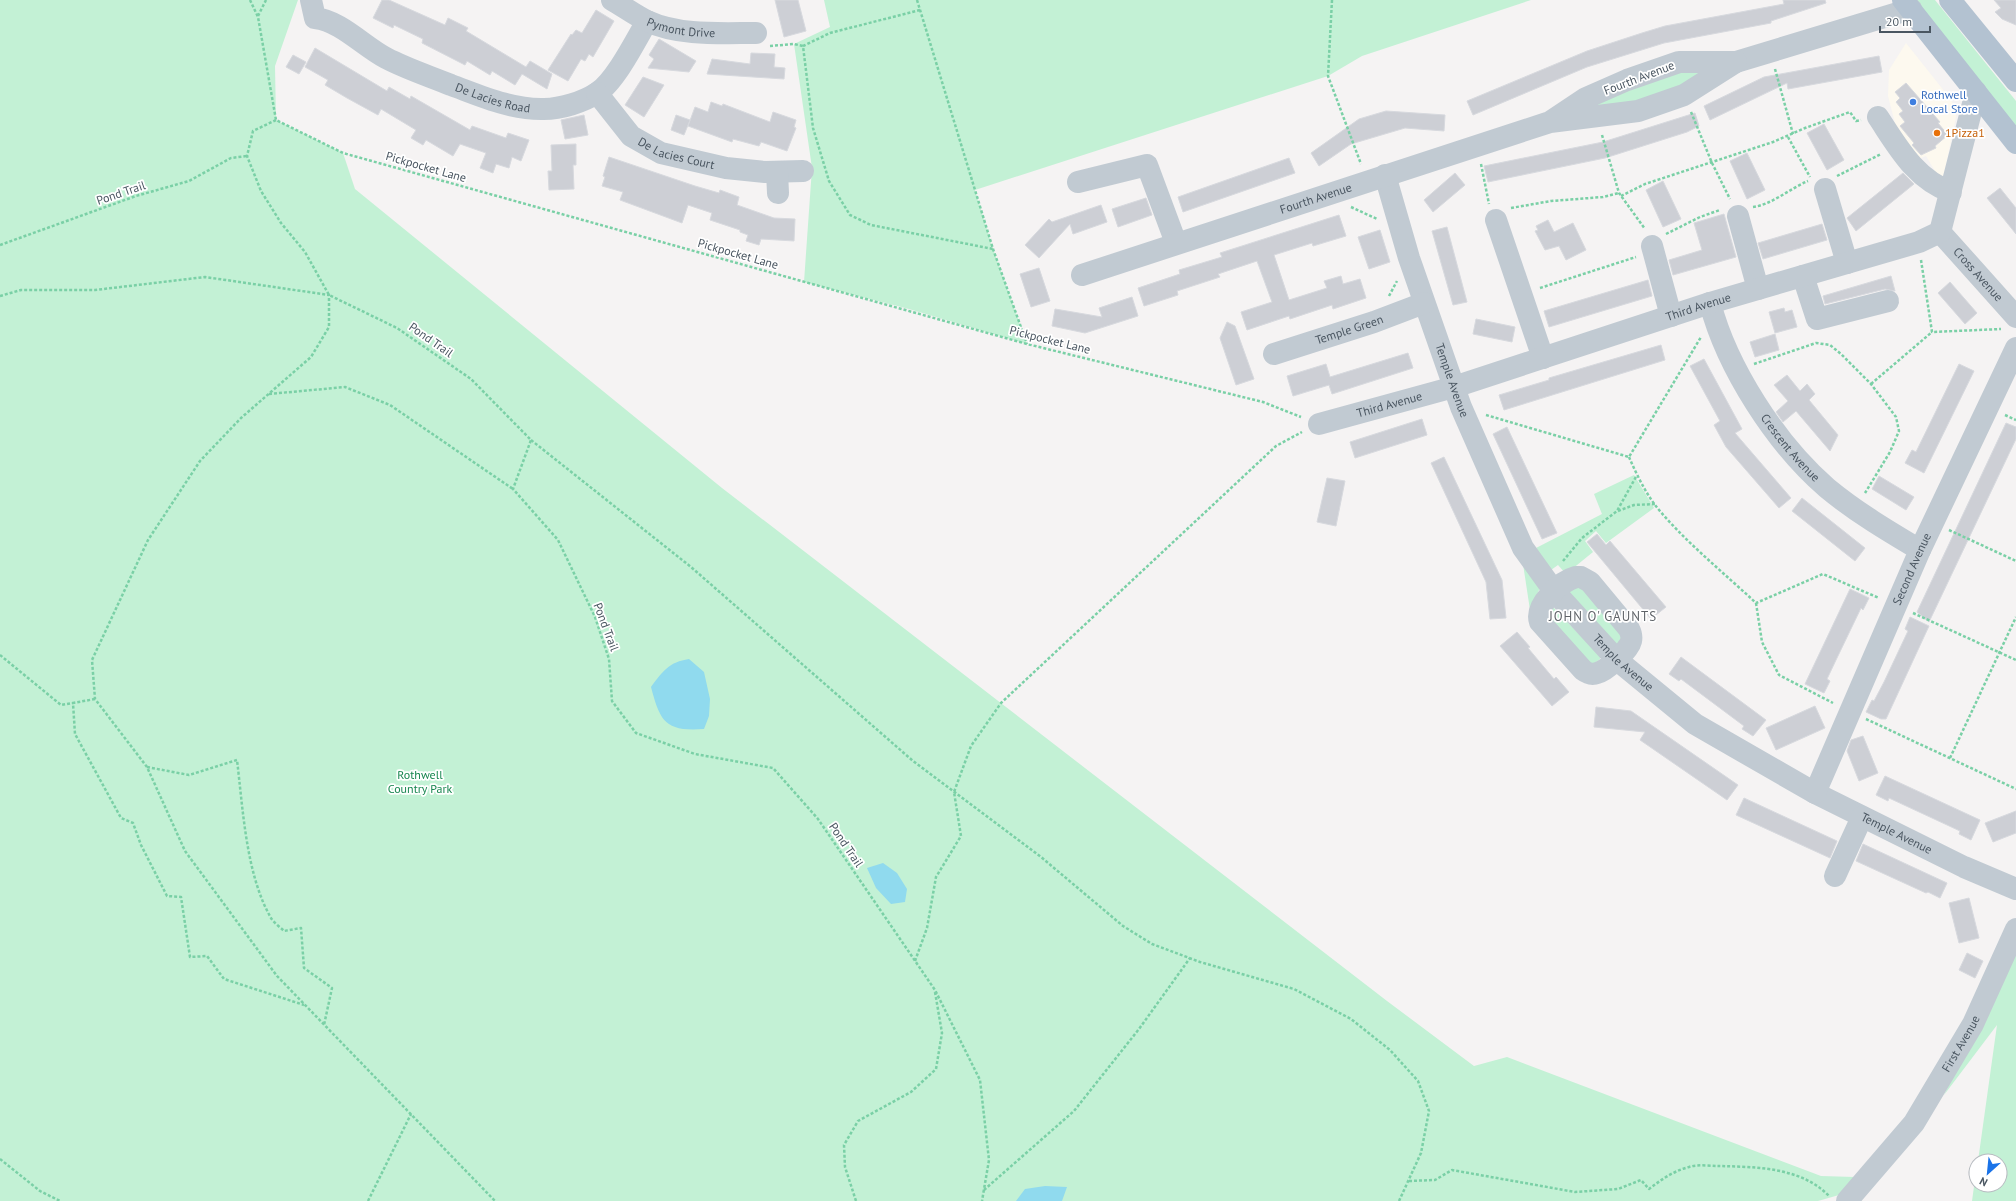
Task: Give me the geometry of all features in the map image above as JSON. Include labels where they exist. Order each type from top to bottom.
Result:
[{"type":"main road","points":[[1950,0],[2016,81]]},
{"type":"main road","points":[[1907,5],[2016,143]]},
{"type":"street","name":"Pymont Drive","points":[[612,0],[647,21],[672,28],[708,33],[756,33]]},
{"type":"street","name":"Fourth Avenue","points":[[1082,275],[1176,243],[1327,196],[1376,178],[1550,122],[1638,111],[1684,95],[1736,62],[1907,5]]},
{"type":"street","name":"De Lacies Road","points":[[313,9],[357,40],[386,58],[421,74],[493,100],[520,107],[545,109],[571,104],[597,93],[618,69],[647,21]]},
{"type":"street","name":"Fourth Avenue","points":[[1550,122],[1586,98],[1627,80],[1679,62],[1736,62]]},
{"type":"street","points":[[1940,232],[1976,92]]},
{"type":"street","name":"De Lacies Court","points":[[597,93],[631,136],[661,153],[726,168],[777,183],[803,171]]},
{"type":"street","points":[[1878,116],[1911,165],[1924,178],[1938,187],[1951,192]]},
{"type":"street","points":[[1078,182],[1147,165],[1176,243]]},
{"type":"street","name":"Temple Avenue","points":[[1376,178],[1401,230],[1424,304],[1461,407],[1523,548],[1550,587],[1617,660],[1695,724],[1815,793],[1964,867],[2016,889]]},
{"type":"street","points":[[1830,183],[1847,263]]},
{"type":"street","points":[[1736,212],[1758,289]]},
{"type":"street","points":[[1494,216],[1543,358]]},
{"type":"street","name":"Third Avenue","points":[[1318,424],[1454,387],[1671,316],[1712,309],[1758,289],[1919,242],[1940,232]]},
{"type":"street","name":"Cross Avenue","points":[[1940,232],[2013,331]]},
{"type":"street","points":[[1653,242],[1671,316]]},
{"type":"street","points":[[1803,276],[1817,319],[1888,301]]},
{"type":"street","name":"Temple Green","points":[[1274,354],[1374,322],[1424,304]]},
{"type":"street","name":"Crescent Avenue","points":[[1712,309],[1737,369],[1765,417],[1797,458],[1827,488],[1855,509],[1920,550]]},
{"type":"street","name":"Second Avenue","points":[[1815,793],[1933,523],[2013,331]]},
{"type":"street","points":[[1576,577],[1581,577],[1590,582],[1630,629],[1631,641],[1629,647],[1617,660],[1597,673],[1592,674],[1582,670],[1540,622],[1538,617],[1540,608],[1550,587],[1576,577]]},
{"type":"street","points":[[1835,876],[1862,817]]},
{"type":"street","name":"First Avenue","points":[[1847,1201],[1914,1123],[1973,1024],[2016,929]]},
{"type":"path","points":[[250,0],[258,17],[276,120],[253,131],[247,156],[261,191],[281,223],[305,252],[329,296],[329,327],[311,357],[241,418],[200,461],[148,540],[92,660],[95,700],[147,767],[185,851],[277,976],[495,1201]]},
{"type":"path","points":[[258,17],[266,0]]},
{"type":"path","points":[[917,0],[993,249],[1027,344]]},
{"type":"path","points":[[1332,0],[1328,76],[1376,178]]},
{"type":"path","points":[[756,33],[766,46],[794,44],[803,46],[830,33],[920,10]]},
{"type":"path","points":[[803,46],[813,128],[829,181],[850,215],[871,225],[993,249]]},
{"type":"path","points":[[1770,51],[1793,134]]},
{"type":"path","points":[[1684,95],[1712,163],[1736,212]]},
{"type":"path","points":[[1478,145],[1488,203],[1494,216],[1534,203],[1603,197],[1620,194],[1645,184],[1788,137],[1850,112],[1856,121],[1878,116]]},
{"type":"path","points":[[1597,117],[1620,194],[1653,242]]},
{"type":"path","name":"Pickpocket Lane","points":[[276,120],[343,153],[1027,344],[1263,402],[1318,424]]},
{"type":"path","points":[[1521,294],[1653,242],[1700,217],[1718,210],[1736,212],[1762,206],[1791,188],[1812,179],[1788,137]]},
{"type":"path","points":[[1830,183],[1898,146]]},
{"type":"path","name":"Pond Trail","points":[[0,245],[136,196],[189,181],[231,158],[247,156]]},
{"type":"path","points":[[1327,196],[1401,230]]},
{"type":"path","points":[[1919,242],[1932,332]]},
{"type":"path","points":[[1388,296],[1409,258]]},
{"type":"path","name":"Pond Trail","points":[[0,296],[21,290],[95,290],[205,276],[329,296],[397,328],[471,379],[531,440],[691,567],[913,761],[1041,857],[1123,926],[1152,944],[1190,958],[1294,989],[1351,1019],[1390,1050],[1418,1082],[1429,1111],[1420,1153],[1399,1201]]},
{"type":"path","points":[[1629,457],[1712,309]]},
{"type":"path","points":[[1871,384],[1932,332],[2013,331]]},
{"type":"path","points":[[1737,369],[1816,344],[1823,344],[1830,345],[1841,354],[1871,384],[1896,417],[1899,431],[1890,452],[1855,509]]},
{"type":"path","name":"Pond Trail","points":[[267,395],[345,387],[390,405],[513,489],[558,540],[595,617],[609,659],[612,701],[636,733],[695,754],[772,768],[818,819],[935,990],[980,1080],[989,1160],[982,1201]]},
{"type":"path","points":[[1461,407],[1629,457],[1637,475],[1655,504],[1678,530],[1756,603],[1823,574],[2016,660]]},
{"type":"path","points":[[915,961],[927,928],[936,877],[961,836],[954,792],[971,746],[1001,703],[1276,446],[1318,424]]},
{"type":"path","points":[[513,489],[531,440]]},
{"type":"path","points":[[1617,512],[1637,475]]},
{"type":"path","points":[[1550,587],[1582,538],[1617,512],[1634,505],[1655,504]]},
{"type":"path","points":[[1933,523],[2016,561]]},
{"type":"path","points":[[1950,759],[2016,617]]},
{"type":"path","points":[[0,655],[61,705],[95,700]]},
{"type":"path","points":[[73,703],[75,734],[121,818],[133,823],[141,845],[167,896],[181,897],[190,957],[207,956],[224,979],[305,1005]]},
{"type":"path","points":[[147,767],[189,775],[237,760],[245,831],[258,888],[272,919],[284,931],[301,928],[304,968],[332,988],[324,1025]]},
{"type":"path","points":[[984,1191],[1074,1111],[1139,1029],[1190,958]]},
{"type":"path","points":[[856,1201],[845,1167],[844,1145],[858,1121],[911,1092],[936,1069],[942,1033],[935,990]]},
{"type":"path","points":[[368,1201],[411,1114]]},
{"type":"path","points":[[0,1159],[40,1192],[60,1201]]},
{"type":"path","points":[[1409,1181],[1435,1180],[1452,1170],[1575,1192],[1618,1189],[1641,1180],[1648,1189],[1668,1175],[1689,1166],[1772,1168],[1805,1180],[1825,1192],[1833,1201]]},
{"type":"shaded area","points":[[1906,43],[1949,97],[1956,109],[1956,117],[1942,183],[1926,156],[1916,160],[1896,127],[1888,96],[1889,70]]},
{"type":"green space","name":"Rothwell Country Park","points":[[0,0],[298,0],[275,66],[276,120],[343,153],[355,189],[722,488],[1387,1001],[1474,1066],[1507,1057],[1821,1176],[1855,1177],[1839,1195],[1818,1201],[0,1201]]},
{"type":"green space","points":[[824,0],[1531,0],[1362,56],[1328,76],[975,190],[993,249],[1027,344],[909,309],[804,282],[812,168],[794,44],[830,27]]},
{"type":"green space","points":[[1916,0],[1935,0],[2016,101],[2016,130]]},
{"type":"green space","points":[[1707,67],[1679,89],[1612,108],[1591,105],[1641,81]]},
{"type":"green space","points":[[1634,475],[1654,508],[1606,543],[1596,531],[1585,541],[1593,552],[1566,574],[1558,565],[1551,570],[1536,548],[1602,514],[1594,494]]},
{"type":"green space","points":[[1523,564],[1540,588],[1530,610]]},
{"type":"green space","points":[[1579,584],[1623,633],[1618,646],[1568,593]]},
{"type":"green space","points":[[1553,607],[1600,656],[1600,659],[1591,666],[1552,629],[1547,611]]},
{"type":"green space","points":[[2016,950],[2016,1201],[1972,1201],[1973,1193],[2008,1193],[2008,1153],[1979,1153],[1997,1025],[1944,1095]]},
{"type":"water","points":[[689,659],[704,672],[710,699],[709,716],[704,729],[681,728],[672,726],[666,722],[661,716],[651,687],[659,676],[671,665],[682,660]]},
{"type":"water","points":[[883,863],[897,873],[907,889],[905,902],[891,904],[876,888],[867,868]]},
{"type":"water","points":[[1045,1186],[1067,1187],[1062,1201],[1016,1201],[1025,1189]]},
{"type":"building","points":[[382,0],[389,0],[445,25],[448,18],[468,28],[466,31],[526,67],[530,61],[552,74],[547,89],[522,74],[515,85],[492,71],[490,75],[467,61],[465,65],[422,43],[423,39],[394,25],[393,28],[373,18]]},
{"type":"building","points":[[775,0],[798,0],[806,31],[784,37]]},
{"type":"building","points":[[1783,0],[1825,0],[1826,3],[1771,21],[1771,23],[1664,43],[1587,67],[1473,115],[1467,101],[1587,51],[1642,33],[1665,26],[1784,4]]},
{"type":"building","points":[[1994,0],[2016,0],[2016,25],[2002,19],[1995,12],[2001,8]]},
{"type":"building","points":[[596,10],[614,21],[593,57],[589,54],[585,61],[581,59],[568,81],[548,70],[571,34],[572,35],[576,30],[582,33]]},
{"type":"building","points":[[659,39],[696,61],[689,72],[648,68],[654,59],[649,55]]},
{"type":"building","points":[[315,48],[387,91],[389,87],[410,99],[411,96],[470,130],[472,126],[506,138],[508,133],[529,140],[521,161],[512,157],[509,168],[496,164],[493,173],[480,168],[486,153],[460,144],[453,156],[426,140],[423,145],[411,138],[416,130],[381,109],[378,115],[325,85],[328,80],[305,67]]},
{"type":"building","points":[[751,53],[775,54],[774,67],[785,68],[784,79],[707,74],[712,59],[750,64]]},
{"type":"building","points":[[293,55],[306,62],[299,74],[286,67]]},
{"type":"building","points":[[1879,56],[1882,72],[1788,89],[1787,83],[1710,120],[1704,106],[1764,77]]},
{"type":"building","points":[[643,77],[664,85],[644,117],[625,105]]},
{"type":"building","points":[[1906,83],[1940,122],[1938,123],[1948,135],[1935,146],[1936,148],[1921,155],[1912,145],[1914,143],[1900,126],[1905,122],[1899,114],[1903,111],[1896,102],[1900,98],[1895,92]]},
{"type":"building","points":[[711,102],[722,106],[723,104],[770,122],[773,112],[796,120],[794,127],[796,128],[787,151],[761,142],[759,146],[733,139],[732,142],[688,126],[695,107],[708,112]]},
{"type":"building","points":[[1386,111],[1445,115],[1444,131],[1405,128],[1351,144],[1319,166],[1311,153],[1359,119]]},
{"type":"building","points":[[1695,113],[1699,126],[1687,132],[1605,158],[1488,182],[1484,166],[1603,142]]},
{"type":"building","points":[[584,115],[588,135],[565,139],[561,120]]},
{"type":"building","points":[[676,115],[690,120],[684,135],[671,130]]},
{"type":"building","points":[[1824,124],[1844,160],[1827,170],[1807,133]]},
{"type":"building","points":[[576,144],[576,165],[573,165],[574,189],[549,190],[548,171],[552,171],[551,145]]},
{"type":"building","points":[[1747,153],[1765,190],[1747,199],[1730,161]]},
{"type":"building","points":[[609,157],[695,186],[719,193],[720,190],[739,197],[737,205],[774,218],[795,219],[794,241],[761,239],[759,245],[746,241],[748,235],[740,232],[740,230],[710,220],[712,213],[688,205],[682,223],[620,200],[623,192],[602,186],[605,177],[603,176]]},
{"type":"building","points":[[1289,158],[1295,173],[1183,212],[1178,197]]},
{"type":"building","points":[[1455,173],[1465,185],[1433,212],[1424,200]]},
{"type":"building","points":[[1903,173],[1914,184],[1856,231],[1847,218]]},
{"type":"building","points":[[1663,181],[1681,219],[1663,227],[1646,190]]},
{"type":"building","points":[[2000,188],[2016,208],[2016,234],[1987,198]]},
{"type":"building","points":[[1146,198],[1152,215],[1118,227],[1112,209]]},
{"type":"building","points":[[1101,205],[1107,222],[1073,234],[1070,224],[1039,258],[1025,245],[1049,219],[1052,222]]},
{"type":"building","points":[[1724,214],[1736,257],[1673,275],[1669,260],[1702,250],[1694,223]]},
{"type":"building","points":[[1339,215],[1346,236],[1313,246],[1312,243],[1274,255],[1289,300],[1327,288],[1324,281],[1341,276],[1343,284],[1360,279],[1366,298],[1333,309],[1332,305],[1290,319],[1289,316],[1247,330],[1241,312],[1272,302],[1257,261],[1218,274],[1220,277],[1177,291],[1178,295],[1144,306],[1138,288],[1180,274],[1179,270],[1222,257],[1220,253]]},
{"type":"building","points":[[1548,220],[1554,232],[1573,223],[1586,250],[1566,260],[1559,246],[1545,250],[1535,231],[1538,230],[1536,226]]},
{"type":"building","points":[[1822,224],[1827,240],[1763,259],[1758,243]]},
{"type":"building","points":[[1447,227],[1467,302],[1453,305],[1432,231]]},
{"type":"building","points":[[1380,230],[1390,262],[1369,269],[1358,237]]},
{"type":"building","points":[[1039,268],[1050,301],[1031,307],[1020,274]]},
{"type":"building","points":[[1891,276],[1895,291],[1885,289],[1825,304],[1823,296]]},
{"type":"building","points":[[1648,280],[1652,296],[1549,327],[1544,311]]},
{"type":"building","points":[[1950,282],[1977,313],[1965,324],[1938,293]]},
{"type":"building","points":[[1132,297],[1138,316],[1085,333],[1052,326],[1055,309],[1102,317],[1099,308]]},
{"type":"building","points":[[1784,308],[1785,312],[1792,310],[1797,327],[1775,333],[1769,312]]},
{"type":"building","points":[[1476,319],[1515,327],[1512,342],[1473,334]]},
{"type":"building","points":[[1227,322],[1235,326],[1254,379],[1236,385],[1220,338]]},
{"type":"building","points":[[1775,334],[1779,350],[1755,357],[1750,342]]},
{"type":"building","points":[[1661,345],[1665,360],[1504,410],[1499,395],[1549,380],[1549,378]]},
{"type":"building","points":[[1408,353],[1413,368],[1332,394],[1329,385],[1293,396],[1287,376],[1326,364],[1330,377]]},
{"type":"building","points":[[1704,359],[1742,429],[1735,433],[1791,498],[1779,508],[1726,447],[1714,425],[1720,421],[1690,366]]},
{"type":"building","points":[[1959,364],[1974,371],[1924,473],[1905,463],[1912,450],[1916,452]]},
{"type":"building","points":[[1787,375],[1800,391],[1807,384],[1815,394],[1809,400],[1838,435],[1830,451],[1796,411],[1783,422],[1776,412],[1788,401],[1774,385]]},
{"type":"building","points":[[1422,419],[1427,435],[1355,458],[1350,442]]},
{"type":"building","points":[[2006,423],[2016,427],[2016,439],[1929,622],[1917,612]]},
{"type":"building","points":[[1507,427],[1557,533],[1542,539],[1493,434]]},
{"type":"building","points":[[1444,457],[1502,580],[1506,618],[1490,619],[1486,582],[1431,463]]},
{"type":"building","points":[[1879,476],[1914,497],[1906,510],[1872,489]]},
{"type":"building","points":[[1327,478],[1345,481],[1336,526],[1317,522]]},
{"type":"building","points":[[1802,498],[1865,548],[1855,561],[1792,511]]},
{"type":"building","points":[[1597,534],[1606,545],[1610,541],[1666,607],[1651,619],[1587,542]]},
{"type":"building","points":[[1850,589],[1869,598],[1863,610],[1861,608],[1827,679],[1830,681],[1824,693],[1805,684]]},
{"type":"building","points":[[1910,617],[1929,626],[1886,719],[1881,719],[1866,712],[1872,700],[1874,701],[1884,682],[1908,631],[1905,629]]},
{"type":"building","points":[[1517,632],[1530,647],[1528,648],[1554,679],[1556,677],[1569,692],[1552,706],[1500,646]]},
{"type":"building","points":[[1681,657],[1766,720],[1753,736],[1742,729],[1744,726],[1681,679],[1679,681],[1669,674]]},
{"type":"building","points":[[1815,706],[1825,728],[1776,750],[1766,728]]},
{"type":"building","points":[[1596,707],[1631,711],[1738,785],[1727,800],[1640,740],[1645,732],[1594,727]]},
{"type":"building","points":[[1863,736],[1878,773],[1859,781],[1847,751],[1851,740]]},
{"type":"building","points":[[1885,776],[1980,820],[1971,840],[1959,834],[1960,831],[1889,798],[1888,801],[1876,795]]},
{"type":"building","points":[[1744,798],[1837,841],[1830,858],[1736,815]]},
{"type":"building","points":[[2016,811],[2016,833],[1993,842],[1985,823]]},
{"type":"building","points":[[1863,844],[1947,883],[1940,898],[1856,861]]},
{"type":"building","points":[[1969,898],[1979,938],[1959,943],[1949,903]]},
{"type":"building","points":[[1967,953],[1983,961],[1975,978],[1959,970]]},
{"type":"place","name":"Rothwell Local Store","points":[[1913,102]]},
{"type":"place","name":"1Pizza1","points":[[1937,133]]},
{"type":"district","name":"JOHN O' GAUNTS","points":[[1603,616]]}]
